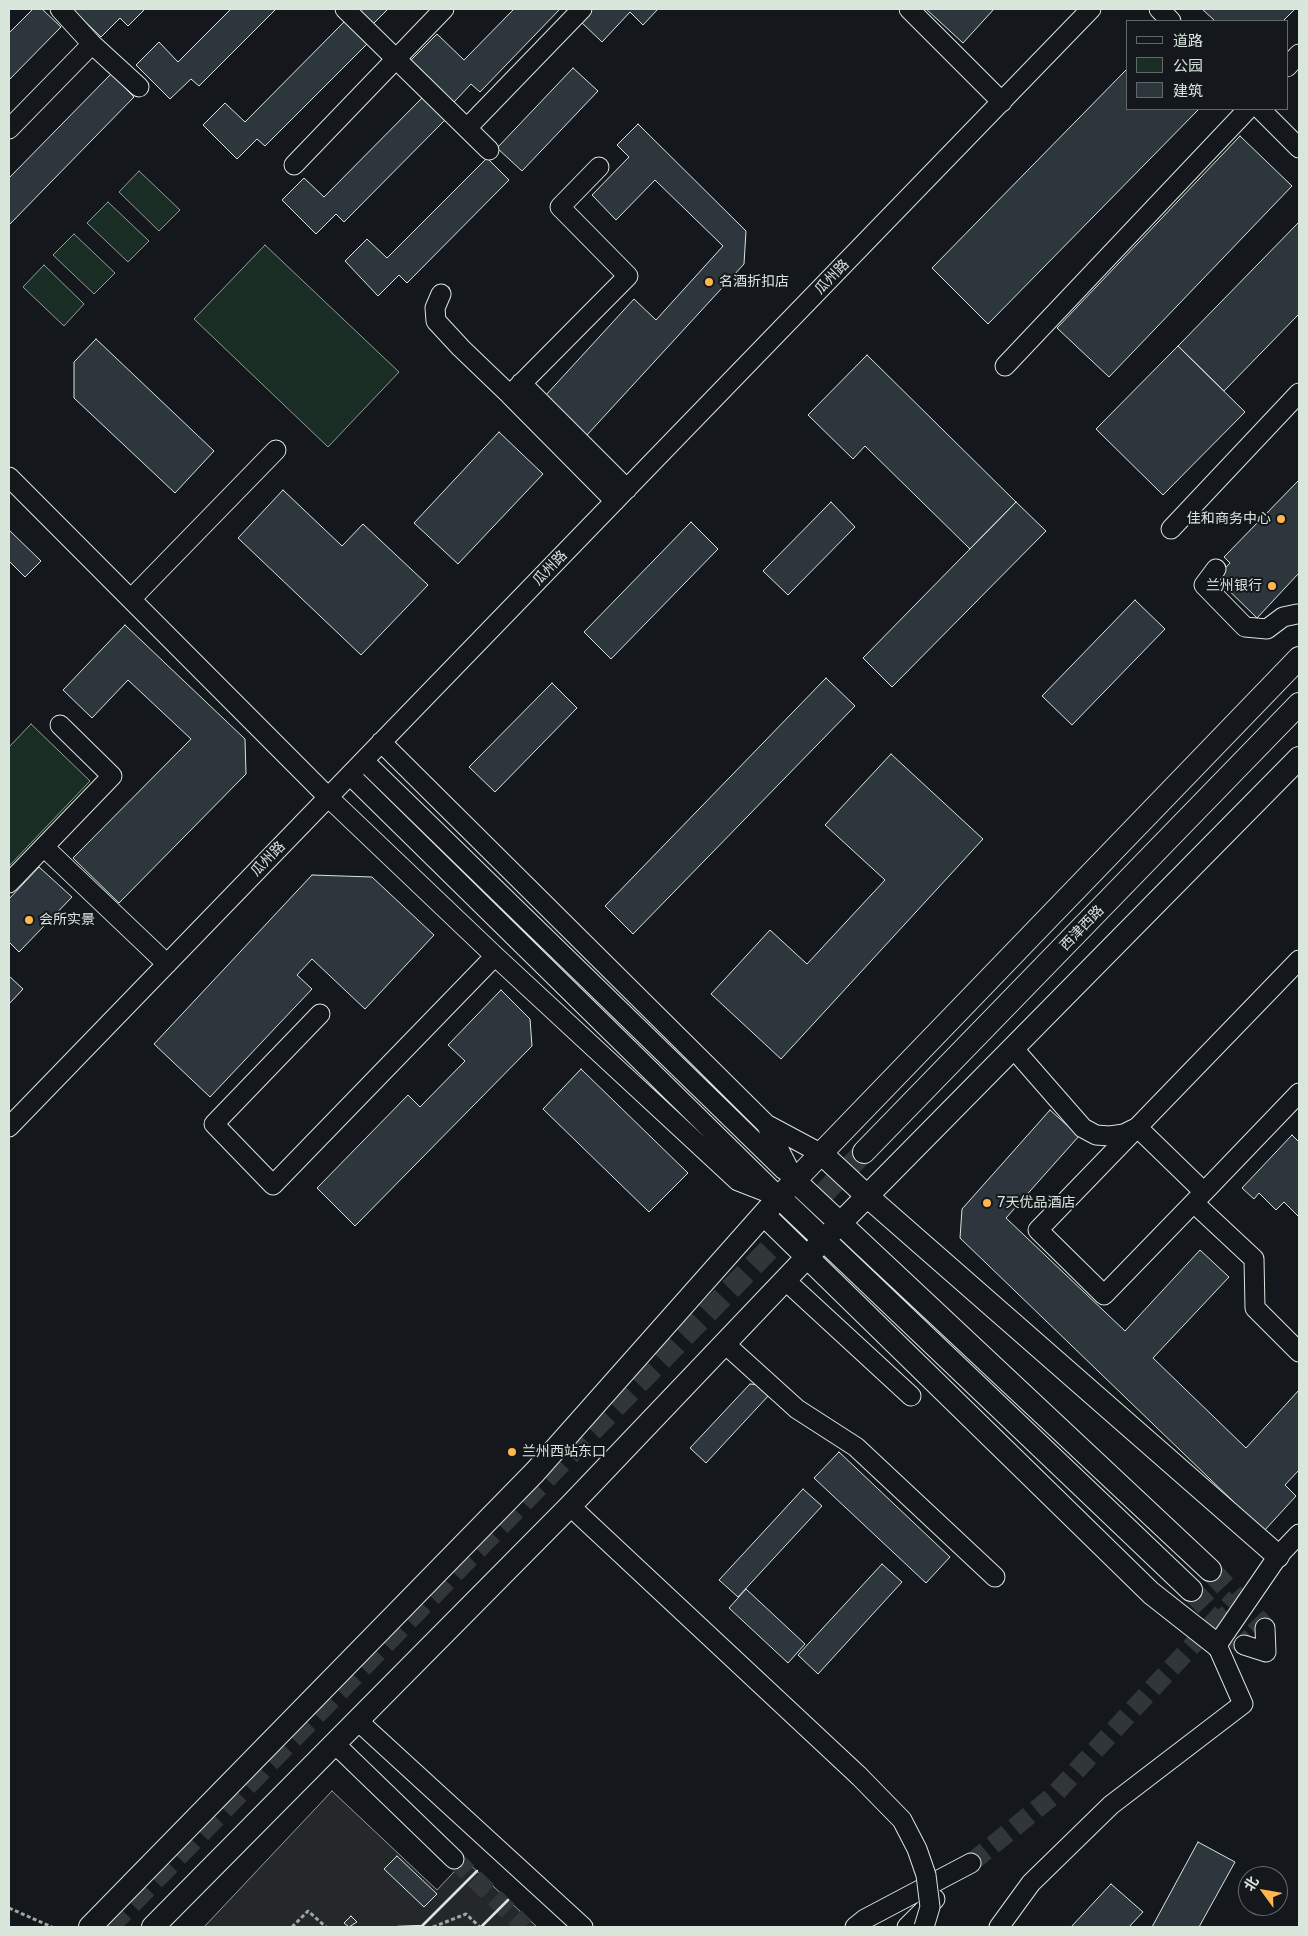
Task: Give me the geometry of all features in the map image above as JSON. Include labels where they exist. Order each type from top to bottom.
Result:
[{"type":"main road","points":[[90,1927],[535,1472],[779,1197],[1299,658]]},
{"type":"main road","name":"西津西路","points":[[1299,704],[868,1156],[1299,725]]},
{"type":"main road","points":[[153,1927],[570,1506],[839,1224],[1299,758]]},
{"type":"main road","points":[[822,1154],[867,1196],[1278,1556]]},
{"type":"main road","points":[[795,1181],[1210,1570]]},
{"type":"main road","points":[[779,1197],[1191,1590]]},
{"type":"main road","points":[[764,1215],[1151,1593],[1217,1646]]},
{"type":"street","points":[[60,9],[92,44],[139,87]]},
{"type":"street","points":[[345,9],[489,150]]},
{"type":"street","points":[[294,165],[444,9]]},
{"type":"street","points":[[909,9],[1002,102]]},
{"type":"street","name":"瓜州路","points":[[9,1127],[1091,9]]},
{"type":"street","points":[[1158,9],[1170,20]]},
{"type":"street","points":[[467,128],[577,11]]},
{"type":"street","points":[[9,129],[92,44]]},
{"type":"street","points":[[1288,67],[1299,54]]},
{"type":"street","points":[[1005,366],[1247,110]]},
{"type":"street","points":[[1261,110],[1299,148]]},
{"type":"street","points":[[516,389],[628,276],[560,207],[599,167]]},
{"type":"street","points":[[441,294],[435,308],[436,321],[461,348],[516,389],[621,495]]},
{"type":"street","points":[[1171,529],[1299,393]]},
{"type":"street","points":[[131,599],[276,450]]},
{"type":"street","points":[[9,477],[328,797],[495,956],[738,1181],[779,1197]]},
{"type":"street","points":[[1216,569],[1204,585],[1245,627],[1267,629],[1282,617],[1298,611]]},
{"type":"street","points":[[9,883],[112,776],[60,725]]},
{"type":"street","points":[[381,742],[766,1124],[822,1154]]},
{"type":"street","points":[[364,761],[795,1181]]},
{"type":"street","points":[[350,775],[779,1197]]},
{"type":"street","points":[[44,847],[166,964]]},
{"type":"street","points":[[320,1014],[214,1124],[273,1185],[495,956]]},
{"type":"street","points":[[1299,960],[1038,1230],[1104,1295],[1299,1093]]},
{"type":"street","points":[[1013,1048],[1083,1128],[1096,1134],[1110,1136],[1124,1134],[1137,1127]]},
{"type":"street","points":[[766,1124],[795,1181]]},
{"type":"street","points":[[1137,1127],[1254,1259],[1256,1308],[1298,1347]]},
{"type":"street","points":[[785,1280],[911,1396]]},
{"type":"street","points":[[724,1343],[796,1409],[856,1447],[995,1577]]},
{"type":"street","points":[[570,1506],[859,1776],[902,1820],[917,1849],[926,1875],[930,1907],[924,1927]]},
{"type":"street","points":[[999,1927],[1031,1883],[1112,1805],[1243,1704],[1217,1646],[1278,1556],[1299,1534]]},
{"type":"street","points":[[1244,1645],[1266,1652],[1265,1628]]},
{"type":"street","points":[[358,1721],[582,1927]]},
{"type":"street","points":[[334,1743],[454,1859]]},
{"type":"street","points":[[855,1927],[865,1919],[971,1863],[907,1927]]},
{"type":"path","points":[[9,1908],[52,1927]]},
{"type":"path","points":[[292,1927],[308,1911],[326,1927]]},
{"type":"path","points":[[433,1927],[466,1914],[480,1927]]},
{"type":"green space","points":[[139,171],[180,210],[159,231],[119,192]]},
{"type":"green space","points":[[108,202],[149,241],[128,262],[87,223]]},
{"type":"green space","points":[[74,234],[115,273],[94,294],[53,255]]},
{"type":"green space","points":[[265,245],[399,372],[328,447],[194,319]]},
{"type":"green space","points":[[44,265],[84,304],[64,326],[23,287]]},
{"type":"green space","points":[[31,724],[90,781],[9,866],[9,747]]},
{"type":"shaded area","points":[[332,1791],[437,1890],[465,1860],[537,1927],[204,1927]]},
{"type":"building","points":[[33,9],[42,9],[61,27],[9,80],[9,33]]},
{"type":"building","points":[[72,9],[145,9],[128,26],[120,18],[101,37]]},
{"type":"building","points":[[231,9],[276,9],[199,86],[191,79],[170,99],[136,65],[159,42],[178,62]]},
{"type":"building","points":[[358,9],[388,9],[373,24]]},
{"type":"building","points":[[514,9],[560,9],[480,92],[471,84],[454,102],[411,60],[437,34],[464,60]]},
{"type":"building","points":[[592,9],[658,9],[643,25],[630,12],[602,42],[580,21]]},
{"type":"building","points":[[926,9],[994,9],[963,43]]},
{"type":"building","points":[[1202,9],[1295,9],[1284,20],[1214,20]]},
{"type":"building","points":[[345,21],[367,44],[265,146],[257,139],[237,159],[203,125],[225,103],[245,122]]},
{"type":"building","points":[[573,68],[598,91],[522,171],[497,148]]},
{"type":"building","points":[[1126,70],[1126,110],[1198,110],[988,324],[932,268]]},
{"type":"building","points":[[111,74],[134,97],[9,225],[9,178]]},
{"type":"building","points":[[424,96],[446,119],[344,222],[336,214],[316,234],[282,200],[304,178],[324,197]]},
{"type":"building","points":[[638,124],[746,231],[744,264],[587,435],[545,396],[634,299],[656,320],[723,246],[655,180],[616,220],[592,195],[629,157],[617,145]]},
{"type":"building","points":[[1240,136],[1292,186],[1109,377],[1057,328]]},
{"type":"building","points":[[487,158],[509,180],[407,283],[399,275],[378,296],[345,261],[367,239],[387,258]]},
{"type":"building","points":[[1299,222],[1299,314],[1224,391],[1178,346]]},
{"type":"building","points":[[96,339],[214,451],[175,493],[74,398],[74,362]]},
{"type":"building","points":[[1178,346],[1245,412],[1163,495],[1096,429]]},
{"type":"building","points":[[867,355],[1016,502],[970,549],[865,446],[853,459],[808,415]]},
{"type":"building","points":[[499,432],[543,474],[458,564],[414,523]]},
{"type":"building","name":"佳和商务中心","points":[[1299,480],[1299,573],[1257,618],[1216,578],[1230,563],[1224,557]]},
{"type":"building","points":[[283,490],[342,546],[363,524],[428,585],[361,655],[238,538]]},
{"type":"building","points":[[831,502],[855,527],[788,595],[763,571]]},
{"type":"building","points":[[1016,502],[1046,531],[892,687],[863,658]]},
{"type":"building","points":[[691,522],[718,549],[611,659],[584,632]]},
{"type":"building","points":[[9,530],[41,561],[25,577],[9,561]]},
{"type":"building","points":[[1135,600],[1165,629],[1072,725],[1042,696]]},
{"type":"building","points":[[125,625],[245,739],[246,774],[119,903],[73,858],[191,739],[128,680],[92,718],[63,690]]},
{"type":"building","points":[[826,678],[855,706],[633,934],[605,906]]},
{"type":"building","points":[[552,683],[577,708],[495,792],[469,767]]},
{"type":"building","points":[[891,754],[983,839],[781,1059],[711,994],[770,930],[807,964],[885,880],[825,825]]},
{"type":"building","name":"会所实景","points":[[39,867],[72,897],[19,952],[9,942],[9,899]]},
{"type":"building","points":[[312,875],[372,877],[434,935],[365,1009],[312,959],[297,975],[312,989],[210,1097],[154,1044]]},
{"type":"building","points":[[9,976],[23,989],[9,1004]]},
{"type":"building","points":[[501,990],[530,1019],[532,1046],[355,1226],[317,1188],[408,1095],[420,1107],[465,1061],[448,1045]]},
{"type":"building","points":[[581,1069],[688,1173],[649,1212],[543,1109]]},
{"type":"building","points":[[1050,1110],[1079,1136],[1006,1218],[1125,1331],[1200,1250],[1229,1277],[1153,1358],[1246,1448],[1299,1390],[1299,1470],[1285,1485],[1296,1496],[1264,1531],[960,1238],[962,1209]]},
{"type":"building","points":[[1292,1135],[1299,1142],[1299,1217],[1284,1202],[1276,1210],[1259,1193],[1254,1199],[1242,1188]]},
{"type":"building","points":[[750,1384],[760,1385],[770,1394],[706,1463],[690,1448]]},
{"type":"building","points":[[839,1452],[950,1557],[926,1583],[814,1478]]},
{"type":"building","points":[[803,1489],[822,1506],[738,1597],[719,1580]]},
{"type":"building","points":[[882,1564],[902,1582],[818,1674],[798,1655]]},
{"type":"building","points":[[746,1589],[805,1644],[788,1663],[729,1608]]},
{"type":"building","points":[[1198,1842],[1235,1862],[1199,1927],[1152,1927]]},
{"type":"building","points":[[397,1856],[437,1894],[424,1907],[384,1869]]},
{"type":"building","points":[[1111,1884],[1143,1912],[1129,1927],[1071,1927]]},
{"type":"building","points":[[351,1916],[357,1922],[349,1927],[344,1923]]},
{"type":"tunnel","points":[[108,1927],[864,1152]]},
{"type":"tunnel","points":[[1210,1570],[1265,1628]]},
{"type":"tunnel","points":[[1191,1590],[1244,1645]]},
{"type":"tunnel","points":[[971,1863],[1054,1795],[1236,1598]]},
{"type":"tunnel","points":[[454,1859],[525,1927]]},
{"type":"wall","points":[[398,1927],[422,1926],[477,1871]]},
{"type":"wall","points":[[481,1927],[508,1900]]},
{"type":"place","name":"名酒折扣店","points":[[709,282]]},
{"type":"place","name":"佳和商务中心","points":[[1281,519]]},
{"type":"place","name":"兰州银行","points":[[1272,586]]},
{"type":"place","name":"会所实景","points":[[29,920]]},
{"type":"place","name":"7天优品酒店","points":[[987,1203]]},
{"type":"place","name":"兰州西站东口","points":[[512,1452]]}]
